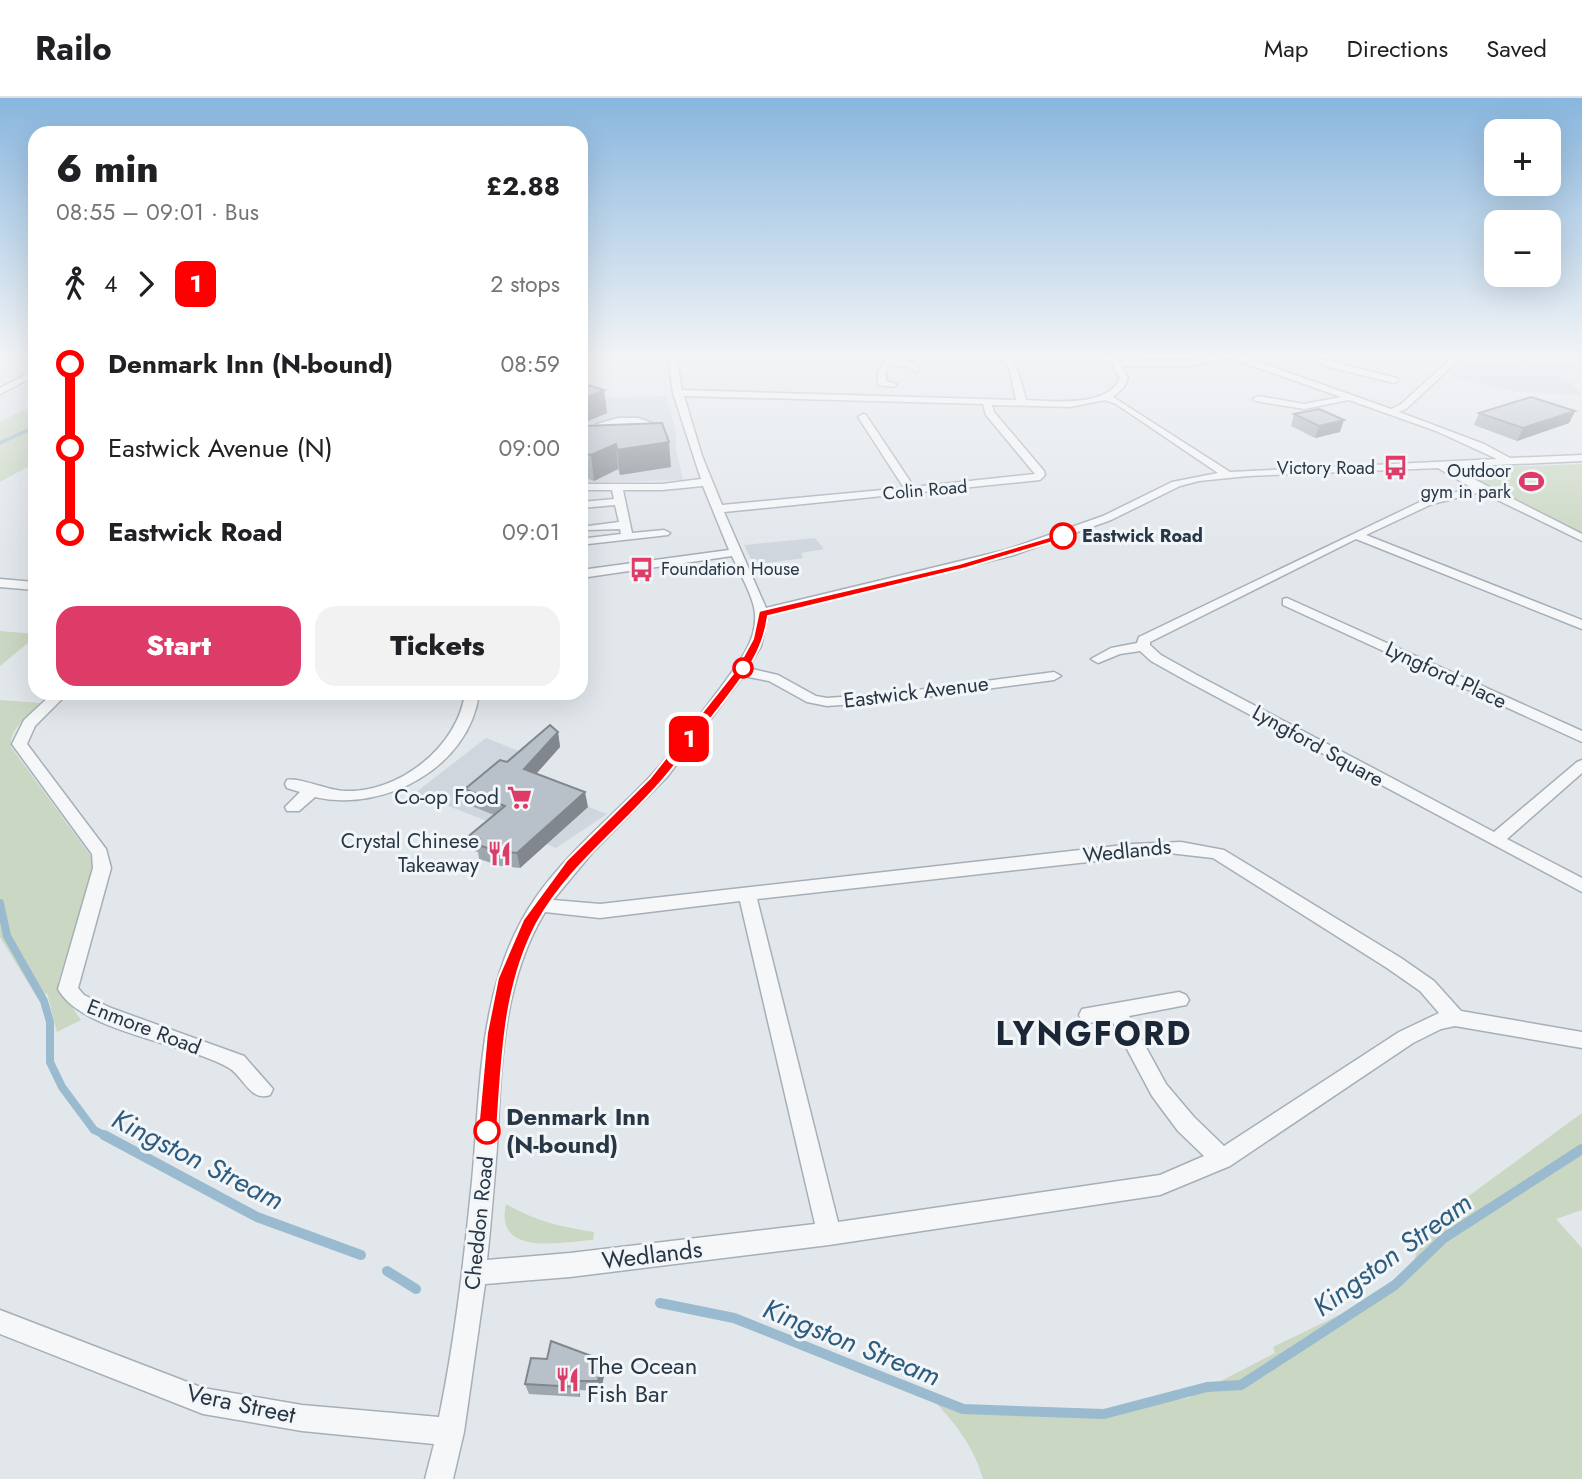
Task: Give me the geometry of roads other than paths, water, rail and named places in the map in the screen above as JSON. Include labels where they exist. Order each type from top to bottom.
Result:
[{"type":"street","points":[[686,420],[706,482],[738,552],[762,614],[1010,554],[1107,518],[1176,484],[1227,474],[1582,458]]},
{"type":"street","points":[[865,420],[911,491]]},
{"type":"street","name":"Colin Road","points":[[718,509],[1028,481],[1040,475],[995,420]]},
{"type":"street","points":[[1147,420],[1227,474]]},
{"type":"street","points":[[1413,420],[1481,446],[1508,461]]},
{"type":"street","points":[[618,421],[638,421],[655,430],[654,434],[644,440],[626,444],[590,439],[600,426],[618,421]]},
{"type":"street","points":[[1441,465],[1482,489],[1582,538]]},
{"type":"street","points":[[588,487],[662,487],[706,482]]},
{"type":"street","points":[[617,487],[625,531]]},
{"type":"street","points":[[1098,659],[1116,650],[1143,646],[1144,640],[1428,502],[1482,489]]},
{"type":"street","points":[[588,504],[618,502]]},
{"type":"street","points":[[592,527],[664,533]]},
{"type":"street","points":[[588,541],[625,531]]},
{"type":"street","points":[[1356,535],[1582,625]]},
{"type":"street","points":[[588,573],[738,552]]},
{"type":"street","points":[[0,583],[28,586]]},
{"type":"street","name":"Lyngford Place","points":[[1287,602],[1304,616],[1582,737]]},
{"type":"street","name":"Cheddon Road","points":[[439,1479],[451,1432],[475,1273],[497,1024],[506,978],[521,939],[540,905],[572,864],[654,781],[741,671],[759,639],[762,614]]},
{"type":"street","name":"Lyngford Square","points":[[1143,646],[1156,658],[1190,677],[1582,886]]},
{"type":"street","name":"Eastwick Avenue","points":[[741,671],[773,678],[812,699],[827,702],[894,698],[1054,676]]},
{"type":"street","name":"Enmore Road","points":[[54,700],[26,728],[20,736],[19,744],[100,853],[102,868],[68,989],[77,1000],[104,1014],[237,1062],[263,1090]]},
{"type":"street","points":[[293,784],[311,792],[345,797],[396,787],[448,749],[469,716],[471,700]]},
{"type":"street","points":[[1496,841],[1509,826],[1582,765]]},
{"type":"street","points":[[293,807],[311,792]]},
{"type":"street","name":"Wedlands","points":[[540,905],[600,911],[1174,845],[1196,847],[1218,854],[1394,963],[1427,986],[1455,1018]]},
{"type":"street","points":[[747,894],[829,1234]]},
{"type":"street","points":[[1089,1015],[1179,1000]]},
{"type":"street","points":[[1116,1010],[1159,1090],[1186,1124],[1222,1158]]},
{"type":"street","name":"Wedlands","points":[[475,1273],[570,1265],[829,1234],[1160,1185],[1189,1176],[1222,1158],[1441,1019],[1455,1018],[1582,1040]]},
{"type":"street","name":"Vera Street","points":[[0,1322],[203,1401],[302,1418],[451,1432]]},
{"type":"waterway","name":"Kingston Stream","points":[[0,443],[28,430]]},
{"type":"waterway","name":"Kingston Stream","points":[[0,903],[7,936],[44,1001],[50,1022],[50,1062],[62,1087],[94,1130],[104,1135]]},
{"type":"waterway","name":"Kingston Stream","points":[[104,1135],[108,1137]]},
{"type":"waterway","name":"Kingston Stream","points":[[104,1135],[257,1217],[361,1255]]},
{"type":"waterway","name":"Kingston Stream","points":[[660,1303],[734,1318],[963,1409],[1104,1414],[1207,1387],[1241,1385],[1395,1285],[1444,1238],[1582,1149]]},
{"type":"waterway","name":"Kingston Stream","points":[[387,1271],[416,1289]]},
{"type":"place","name":"Victory Road","points":[[1395,468]]},
{"type":"place","name":"Outdoor gym in park","points":[[1531,481]]},
{"type":"place","name":"Eastwick Road","points":[[1063,536]]},
{"type":"place","name":"Foundation House","points":[[641,569]]},
{"type":"place","name":"Co-op Food","points":[[519,797]]},
{"type":"place","name":"Crystal Chinese Takeaway","points":[[499,853]]},
{"type":"place","name":"Denmark Inn (N-bound)","points":[[487,1131]]},
{"type":"place","name":"The Ocean Fish Bar","points":[[567,1380]]},
{"type":"district","name":"LYNGFORD","points":[[1094,1033]]}]
